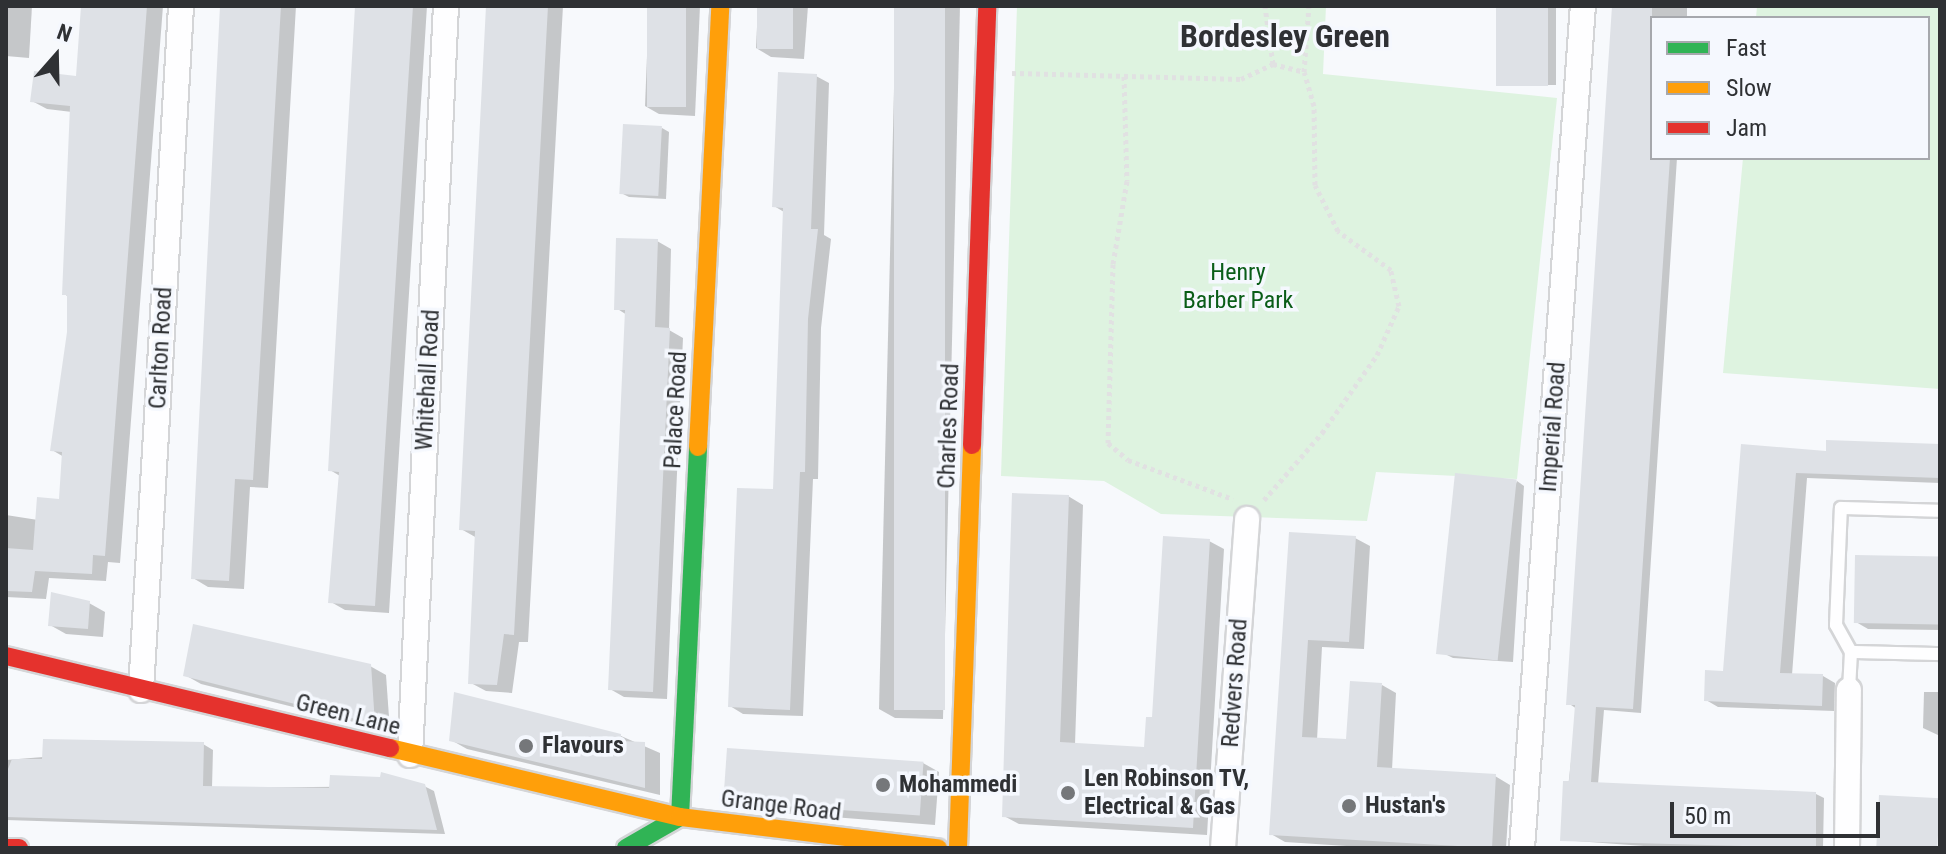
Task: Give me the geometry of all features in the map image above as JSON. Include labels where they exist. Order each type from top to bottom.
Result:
[{"type":"street","name":"Carlton Road","points":[[141,690],[181,6]]},
{"type":"street","name":"Whitehall Road","points":[[410,755],[446,6]]},
{"type":"street","name":"Palace Road","points":[[680,817],[720,6]]},
{"type":"street","name":"Charles Road","points":[[958,848],[987,6]]},
{"type":"street","name":"Imperial Road","points":[[1522,848],[1583,6]]},
{"type":"street","name":"Redvers Road","points":[[1223,848],[1247,519]]},
{"type":"street","name":"Green Lane","points":[[6,656],[410,755],[680,817]]},
{"type":"street","points":[[1847,848],[1849,690]]},
{"type":"street","points":[[626,848],[680,817]]},
{"type":"street","name":"Grange Road","points":[[680,817],[938,848]]},
{"type":"street","points":[[6,848],[19,848]]},
{"type":"lane","points":[[1849,690],[1851,652],[1836,625],[1841,508],[1940,511]]},
{"type":"lane","points":[[1851,652],[1940,654]]},
{"type":"path","points":[[1265,6],[1273,64]]},
{"type":"path","points":[[1124,76],[1127,181],[1113,264],[1108,443],[1128,460],[1236,500],[1247,519],[1322,433],[1377,355],[1399,306],[1391,270],[1338,231],[1315,185],[1314,106],[1304,72],[1309,6]]},
{"type":"path","points":[[985,72],[1241,79],[1273,64],[1304,72]]},
{"type":"green space","name":"Henry Barber Park","points":[[1017,6],[1326,6],[1323,74],[1557,98],[1517,479],[1376,472],[1367,521],[1161,514],[1104,481],[1001,476]]},
{"type":"green space","points":[[1757,6],[1940,6],[1940,389],[1723,373],[1743,160],[1930,160],[1930,16],[1756,16]]},
{"type":"building","points":[[81,6],[147,6],[105,556],[93,555],[92,574],[35,571],[32,592],[6,591],[6,548],[33,550],[37,497],[59,499],[62,452],[50,451],[67,332],[67,295],[62,295],[70,106],[30,102],[34,71],[76,76]]},
{"type":"building","points":[[220,6],[281,6],[253,480],[235,479],[229,581],[191,579]]},
{"type":"building","points":[[355,6],[413,6],[375,606],[328,603],[339,472],[328,471]]},
{"type":"building","points":[[486,6],[548,6],[514,635],[504,634],[497,685],[468,684],[475,531],[459,530]]},
{"type":"building","points":[[647,6],[686,6],[686,107],[647,107]]},
{"type":"building","points":[[757,6],[793,6],[793,49],[757,49]]},
{"type":"building","points":[[894,6],[945,6],[945,710],[894,710]]},
{"type":"building","points":[[1496,6],[1548,6],[1548,86],[1496,86]]},
{"type":"building","points":[[1612,6],[1652,6],[1650,160],[1670,160],[1633,709],[1596,707],[1591,782],[1816,792],[1816,848],[1560,841],[1563,781],[1569,781],[1575,705],[1566,705]]},
{"type":"building","points":[[778,72],[817,74],[811,229],[818,229],[808,319],[805,472],[800,472],[790,710],[728,707],[737,488],[773,489],[783,208],[772,207]]},
{"type":"building","points":[[623,124],[662,126],[658,196],[619,194]]},
{"type":"building","points":[[616,238],[658,239],[655,327],[670,328],[653,692],[608,690],[625,310],[614,310]]},
{"type":"building","points":[[1826,440],[1940,444],[1940,478],[1796,473],[1780,673],[1823,674],[1822,706],[1704,701],[1705,670],[1723,671],[1741,444],[1826,451]]},
{"type":"building","points":[[1455,473],[1517,479],[1498,660],[1436,654]]},
{"type":"building","points":[[1012,493],[1069,495],[1060,742],[1144,747],[1146,717],[1152,717],[1163,536],[1210,539],[1193,828],[1002,817]]},
{"type":"building","points":[[1289,532],[1356,536],[1349,642],[1308,640],[1302,737],[1346,739],[1350,681],[1382,683],[1377,767],[1496,774],[1492,848],[1269,835]]},
{"type":"building","points":[[1855,555],[1940,556],[1939,624],[1854,623]]},
{"type":"building","points":[[51,592],[90,601],[88,629],[48,626]]},
{"type":"building","points":[[193,624],[371,664],[375,724],[183,676]]},
{"type":"building","points":[[454,692],[621,734],[621,741],[645,742],[645,788],[449,741]]},
{"type":"building","points":[[43,739],[204,742],[203,786],[329,788],[330,775],[380,777],[381,772],[425,784],[437,830],[6,817],[6,774],[12,759],[42,759]]},
{"type":"building","points":[[727,748],[924,762],[920,816],[723,802]]},
{"type":"building","points":[[1879,795],[1940,798],[1937,848],[1876,848]]},
{"type":"traffic: fast","points":[[680,817],[698,447]]},
{"type":"traffic: fast","points":[[626,848],[680,817]]},
{"type":"traffic: slow","points":[[698,447],[720,6]]},
{"type":"traffic: slow","points":[[958,848],[972,445]]},
{"type":"traffic: slow","points":[[390,748],[680,817],[938,848]]},
{"type":"traffic: jam","points":[[972,445],[987,6]]},
{"type":"traffic: jam","points":[[6,656],[390,748]]},
{"type":"traffic: jam","points":[[6,848],[19,848]]},
{"type":"place","name":"Flavours","points":[[526,746]]},
{"type":"place","name":"Mohammedi","points":[[883,785]]},
{"type":"place","name":"Len Robinson TV, Electrical & Gas","points":[[1068,793]]},
{"type":"place","name":"Hustan's","points":[[1349,806]]},
{"type":"district","name":"Bordesley Green","points":[[1285,36]]}]
